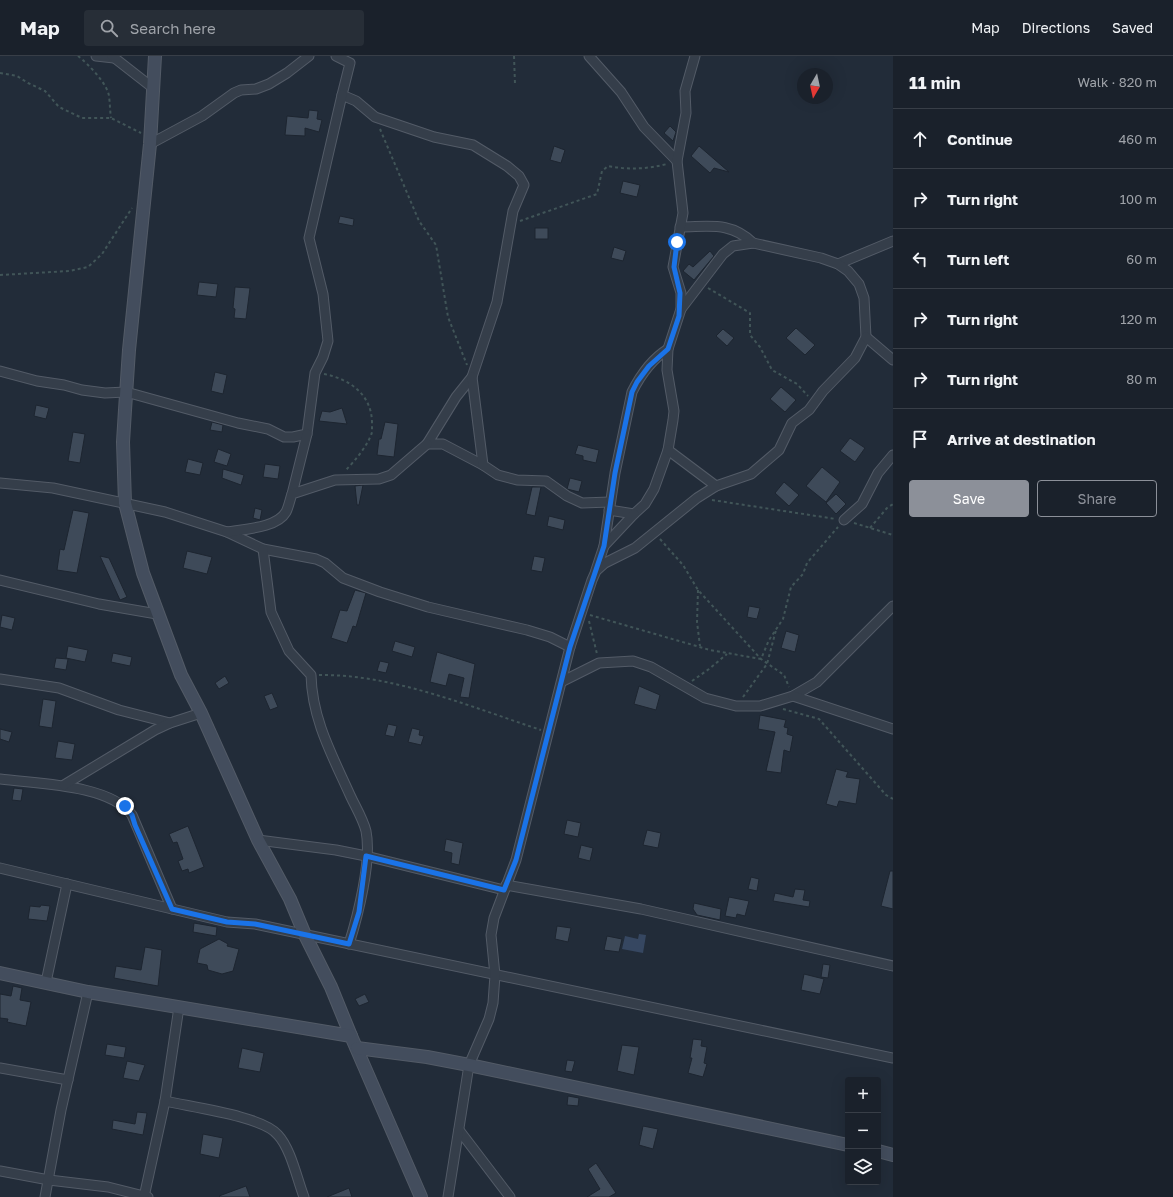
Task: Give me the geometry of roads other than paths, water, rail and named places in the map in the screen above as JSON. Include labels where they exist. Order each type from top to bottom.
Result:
[{"type":"street","points":[[96,56],[113,57],[153,88]]},
{"type":"street","points":[[155,56],[150,141],[126,392],[123,442],[126,503],[143,573],[157,614],[181,674],[201,713],[258,840],[290,899],[304,935],[331,987],[420,1197]]},
{"type":"street","points":[[150,141],[202,116],[234,93],[241,90],[256,89],[269,84],[288,73],[309,56]]},
{"type":"street","points":[[227,532],[260,527],[279,519],[285,513],[292,494],[307,434],[315,373],[327,349],[328,341],[323,294],[309,238],[342,95],[352,60],[336,56]]},
{"type":"street","points":[[589,56],[621,92],[644,127],[677,161]]},
{"type":"street","points":[[681,310],[680,293],[674,267],[682,203],[677,161],[686,113],[685,91],[695,56]]},
{"type":"street","points":[[292,494],[335,480],[379,479],[391,475],[427,444],[450,407],[472,377],[497,302],[511,224],[517,201],[524,185],[519,176],[507,166],[473,145],[434,137],[375,117],[356,102],[342,95]]},
{"type":"street","points":[[680,228],[716,226],[729,228],[745,236],[753,243]]},
{"type":"street","points":[[838,264],[893,240]]},
{"type":"street","points":[[596,571],[605,563],[635,548],[697,498],[716,486],[747,476],[758,469],[780,448],[792,423],[809,410],[823,391],[860,351],[866,337],[862,291],[859,284],[848,270],[838,264],[809,255],[753,243],[734,246],[723,254],[681,310],[668,349],[667,370],[674,411],[668,450],[654,488],[645,504],[604,546]]},
{"type":"street","points":[[866,337],[893,360]]},
{"type":"street","points":[[448,1197],[469,1065],[489,1019],[493,1003],[495,975],[491,935],[498,905],[516,860],[546,741],[550,733],[570,647],[580,612],[604,546],[610,506],[632,392],[637,382],[649,366],[668,349]]},
{"type":"street","points":[[860,351],[871,349],[885,353]]},
{"type":"street","points":[[0,371],[37,381],[64,385],[82,390],[105,393],[126,392],[238,423],[268,429],[284,437],[293,438],[307,434]]},
{"type":"street","points":[[472,377],[483,465]]},
{"type":"street","points":[[427,444],[443,444],[483,465],[498,475],[516,480],[546,481],[567,496],[582,503],[610,506],[634,514]]},
{"type":"street","points":[[668,450],[716,486]]},
{"type":"street","points":[[844,520],[862,504],[878,473],[893,455]]},
{"type":"street","points":[[0,483],[53,488],[165,512],[227,532],[263,549],[309,557],[325,563],[343,578],[355,584],[428,607],[527,630],[550,637],[570,647]]},
{"type":"street","points":[[263,549],[271,612],[289,651],[311,675],[311,685],[319,728],[366,830],[366,856],[359,912],[349,944]]},
{"type":"street","points":[[0,580],[99,604],[157,614]]},
{"type":"street","points":[[563,681],[599,664],[634,661],[642,663],[706,698],[736,706],[760,706],[793,696],[817,682],[893,606]]},
{"type":"street","points":[[0,679],[59,688],[119,710],[170,723]]},
{"type":"street","points":[[793,696],[893,729]]},
{"type":"street","points":[[64,785],[125,747],[170,723],[201,713]]},
{"type":"street","points":[[0,779],[64,785],[114,799],[125,806],[132,815],[172,909]]},
{"type":"street","points":[[258,840],[336,850],[505,888],[641,909],[893,966]]},
{"type":"street","points":[[0,868],[227,922],[255,924],[893,1058]]},
{"type":"street","points":[[46,982],[67,884]]},
{"type":"street","points":[[0,973],[88,992],[351,1036]]},
{"type":"street","points":[[45,1197],[68,1080],[88,992]]},
{"type":"street","points":[[0,1171],[49,1180],[108,1187],[146,1197],[165,1101],[179,1007]]},
{"type":"street","points":[[357,1048],[426,1057],[469,1065],[845,1144]]},
{"type":"street","points":[[0,1068],[68,1080]]},
{"type":"street","points":[[165,1101],[249,1119],[266,1125],[278,1134],[285,1144],[304,1197]]},
{"type":"street","points":[[459,1130],[510,1197]]},
{"type":"street","points":[[881,1152],[893,1155]]},
{"type":"water","points":[[639,934],[646,935],[643,953],[622,949],[625,936],[638,939]]}]
